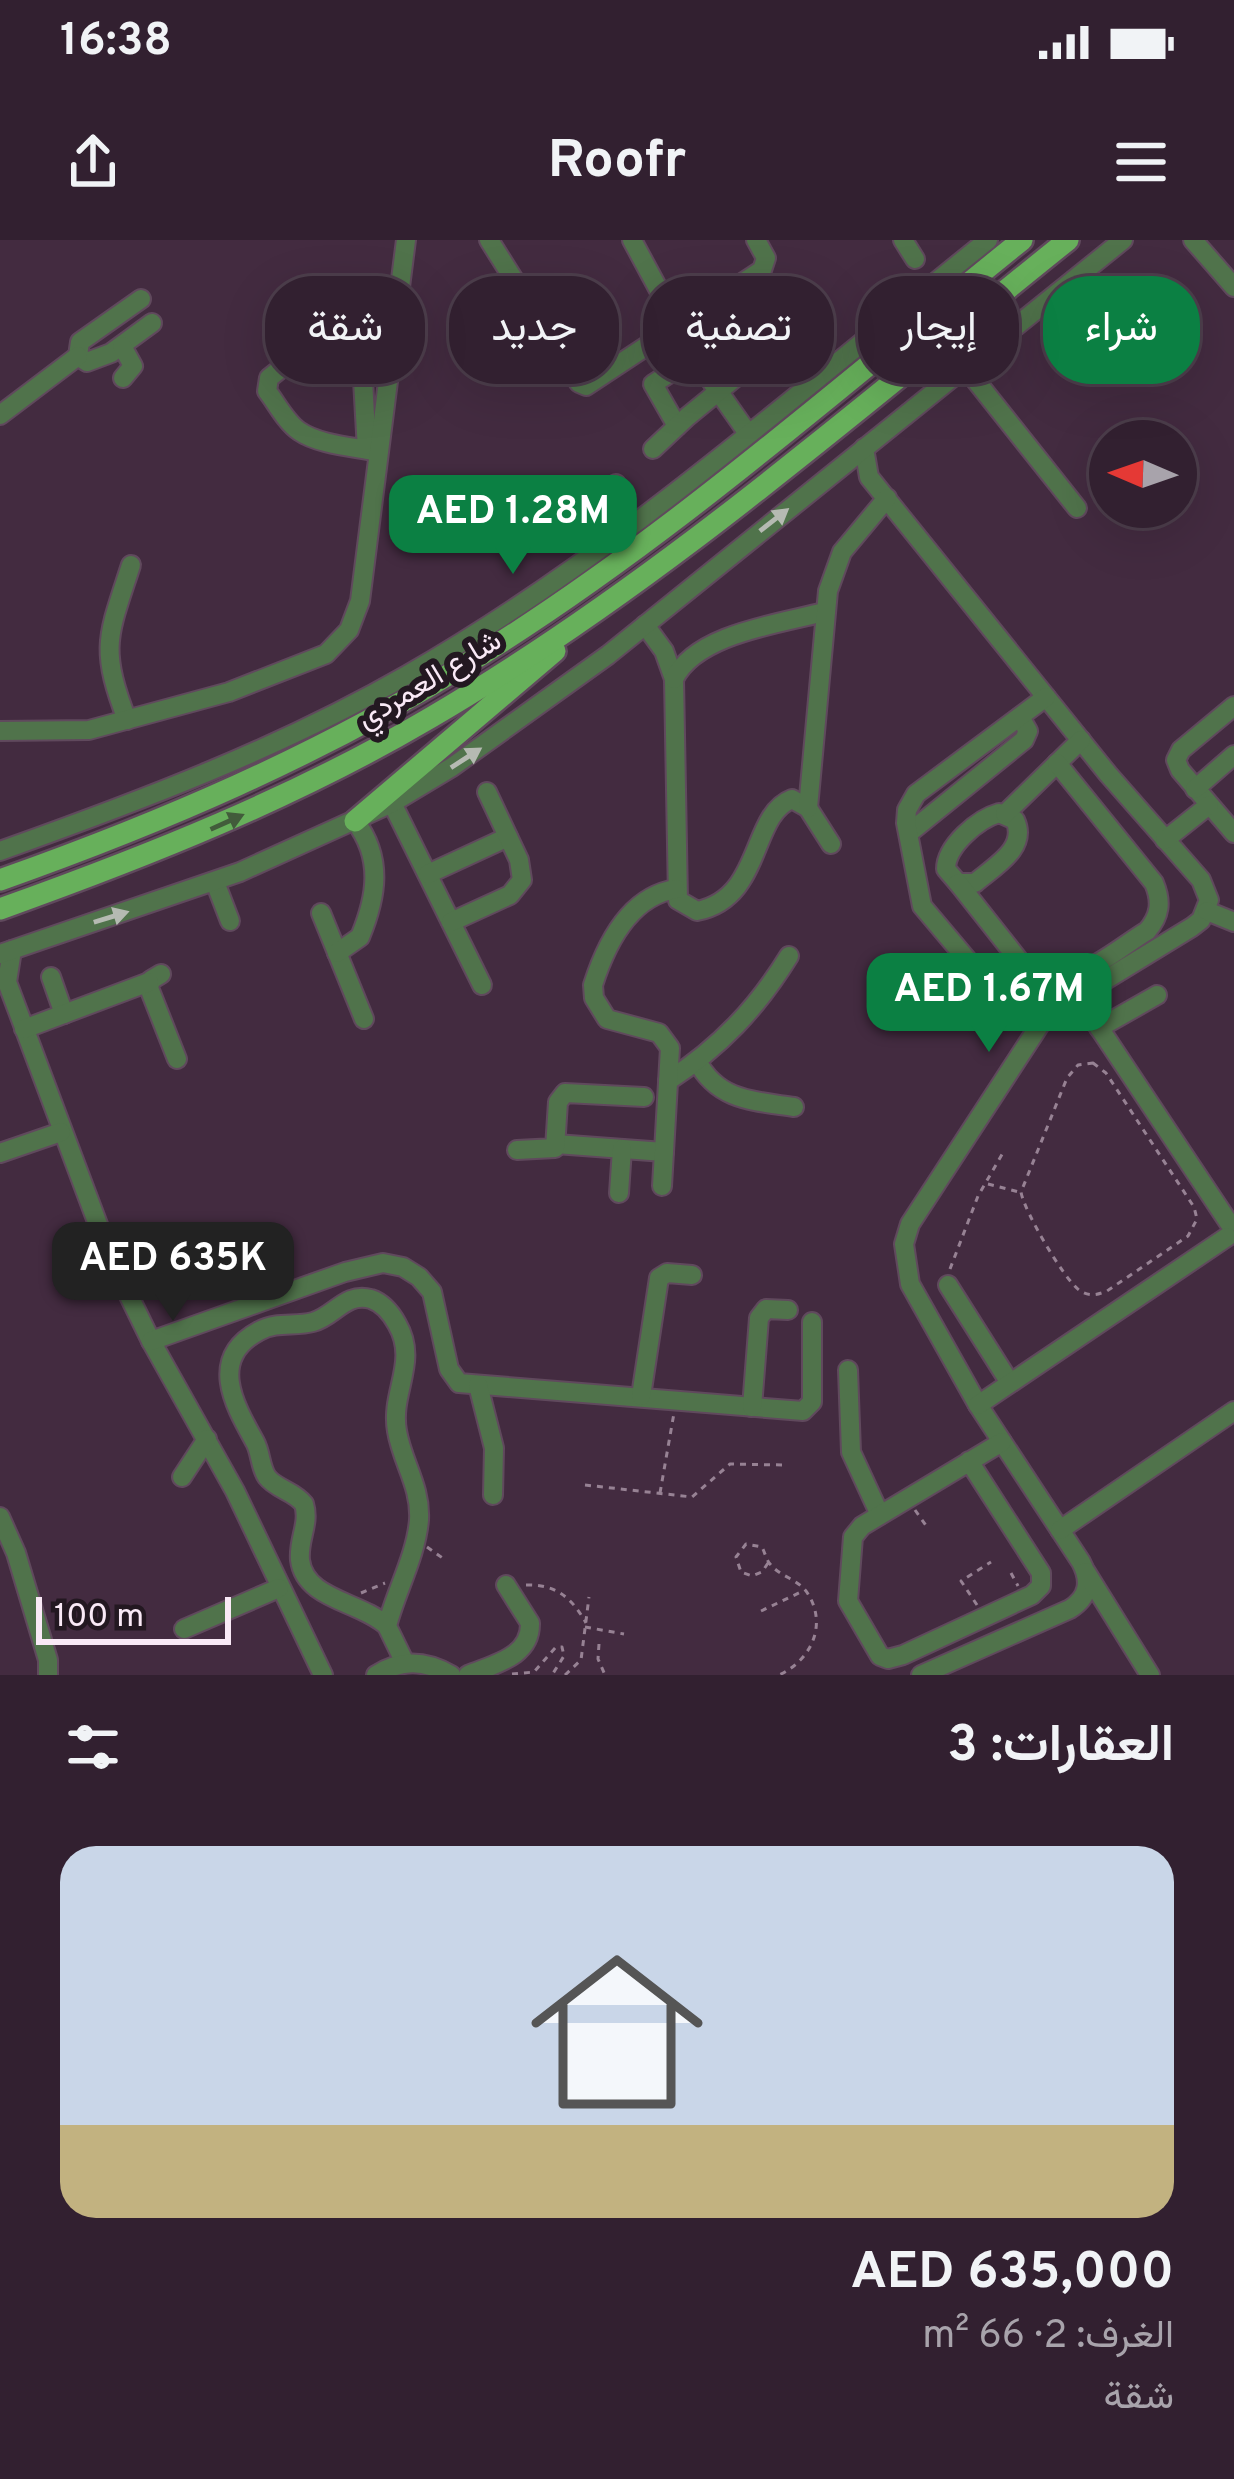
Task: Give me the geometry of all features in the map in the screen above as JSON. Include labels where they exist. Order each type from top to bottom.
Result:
[{"type":"main road","name":"شارع العمردي","points":[[0,880],[116,838],[244,783],[464,666],[651,538],[1022,240]]},
{"type":"main road","name":"شارع العمردي","points":[[0,909],[167,847],[312,782],[427,721],[670,559],[1068,240]]},
{"type":"main road","points":[[355,821],[531,674],[578,624]]},
{"type":"street","points":[[0,731],[77,732],[127,720],[229,692],[316,660],[343,638],[360,602],[373,451],[406,240]]},
{"type":"street","points":[[489,240],[581,385],[589,385],[643,348]]},
{"type":"street","points":[[632,240],[651,276]]},
{"type":"street","points":[[753,276],[762,270],[766,258],[756,240]]},
{"type":"street","points":[[903,240],[915,259]]},
{"type":"street","points":[[0,851],[168,790],[314,725],[498,620],[651,509],[988,240]]},
{"type":"street","points":[[1019,324],[1123,240]]},
{"type":"street","points":[[1193,240],[1234,287]]},
{"type":"street","points":[[0,415],[78,356],[80,342],[141,299]]},
{"type":"street","points":[[78,356],[91,362],[122,346],[152,322]]},
{"type":"street","points":[[312,344],[326,344],[363,380],[373,451],[301,433],[268,392],[268,378],[312,344]]},
{"type":"street","points":[[122,346],[134,366],[123,378]]},
{"type":"street","points":[[654,384],[677,426]]},
{"type":"street","points":[[712,384],[748,432]]},
{"type":"street","points":[[653,449],[726,384]]},
{"type":"street","points":[[323,1675],[92,1216],[24,1029],[8,1011],[3,979],[6,952],[215,882],[355,821],[484,747],[578,679],[944,384]]},
{"type":"street","points":[[979,384],[1077,508]]},
{"type":"street","points":[[0,393],[24,395]]},
{"type":"street","points":[[864,448],[869,477],[1130,800],[1202,880],[1209,900],[1207,911],[1192,927],[1041,1023],[923,1202],[904,1244],[910,1284],[978,1405],[1150,1675]]},
{"type":"street","points":[[838,469],[869,477]]},
{"type":"street","points":[[625,529],[620,492],[651,509]]},
{"type":"street","points":[[808,808],[824,612],[833,571],[842,552],[886,498]]},
{"type":"street","points":[[127,720],[107,656],[131,565]]},
{"type":"street","points":[[674,679],[698,650],[824,612]]},
{"type":"street","points":[[644,625],[664,650],[674,679],[678,900],[686,908],[708,909],[745,876],[777,808],[792,800],[808,808],[831,844]]},
{"type":"street","points":[[1041,1023],[1002,1000],[927,914],[916,888],[909,833],[1024,740],[1028,730],[1020,716],[1046,697]]},
{"type":"street","points":[[1234,706],[1177,755],[1177,765],[1234,833]]},
{"type":"street","points":[[1057,763],[1154,884],[1158,914],[1148,931],[1064,980],[1045,981],[1029,973],[946,869],[949,851],[988,816],[1005,814],[1057,763],[1081,740]]},
{"type":"street","points":[[1165,840],[1214,804],[1234,755]]},
{"type":"street","points":[[451,922],[518,889],[523,870],[487,792]]},
{"type":"street","points":[[1103,820],[1130,800]]},
{"type":"street","points":[[392,802],[482,985]]},
{"type":"street","points":[[958,883],[975,883],[1018,844],[1018,826],[1005,814]]},
{"type":"street","points":[[337,953],[360,937],[375,879],[372,850],[355,821]]},
{"type":"street","points":[[428,874],[508,837]]},
{"type":"street","points":[[215,882],[230,921]]},
{"type":"street","points":[[662,1186],[666,1040],[659,1033],[607,1019],[593,998],[593,985],[632,910],[659,892],[676,889]]},
{"type":"street","points":[[1207,911],[1234,922]]},
{"type":"street","points":[[321,913],[364,1019]]},
{"type":"street","points":[[668,1081],[698,1061],[749,1014],[789,956]]},
{"type":"street","points":[[51,977],[64,1014]]},
{"type":"street","points":[[24,1029],[155,978],[177,1060]]},
{"type":"street","points":[[1099,1028],[1157,995]]},
{"type":"street","points":[[978,1405],[1231,1231],[1078,996]]},
{"type":"street","points":[[698,1061],[715,1087],[727,1095],[794,1106]]},
{"type":"street","points":[[526,1155],[551,1150],[556,1144],[558,1102],[565,1093],[644,1097]]},
{"type":"street","points":[[0,1153],[61,1132]]},
{"type":"street","points":[[556,1144],[664,1152]]},
{"type":"street","points":[[619,1193],[622,1149]]},
{"type":"street","points":[[151,1341],[383,1263],[403,1267],[432,1292],[453,1378],[459,1383],[797,1411],[808,1408],[812,1396],[812,1322]]},
{"type":"street","points":[[641,1396],[659,1278],[667,1273],[692,1275]]},
{"type":"street","points":[[949,1285],[1010,1383]]},
{"type":"street","points":[[387,1626],[419,1519],[414,1478],[396,1424],[408,1364],[393,1316],[368,1298],[351,1299],[315,1322],[262,1330],[235,1355],[230,1373],[233,1406],[255,1441],[268,1478],[304,1504],[308,1521],[300,1549],[304,1573],[319,1592],[362,1607],[387,1626],[405,1663]]},
{"type":"street","points":[[752,1407],[759,1318],[766,1309],[788,1310]]},
{"type":"street","points":[[848,1370],[851,1453],[880,1514]]},
{"type":"street","points":[[478,1385],[494,1448],[493,1495]]},
{"type":"street","points":[[1060,1530],[1234,1411]]},
{"type":"street","points":[[182,1477],[207,1439]]},
{"type":"street","points":[[969,1461],[1042,1579],[1038,1591],[895,1658],[880,1656],[850,1610],[853,1537],[880,1514],[908,1498],[969,1461],[1002,1442]]},
{"type":"street","points":[[0,1516],[49,1660],[48,1675]]},
{"type":"street","points":[[921,1675],[1080,1603],[1088,1583],[1086,1572]]},
{"type":"street","points":[[468,1675],[521,1651],[527,1643],[530,1623],[508,1587]]},
{"type":"street","points":[[184,1629],[279,1588]]},
{"type":"street","points":[[376,1675],[405,1663],[433,1666],[451,1675]]},
{"type":"path","points":[[1093,1064],[1106,1073],[1194,1207],[1197,1219],[1189,1236],[1094,1295],[1076,1287],[1028,1213],[1021,1192],[1067,1078],[1078,1065],[1093,1064]]},
{"type":"path","points":[[949,1285],[952,1257],[1004,1151]]},
{"type":"path","points":[[985,1184],[1021,1192]]},
{"type":"path","points":[[660,1494],[676,1400]]},
{"type":"path","points":[[585,1485],[692,1497],[730,1464],[784,1465]]},
{"type":"path","points":[[908,1498],[927,1527]]},
{"type":"path","points":[[768,1563],[757,1575],[746,1575],[736,1557],[741,1547],[757,1544],[766,1552],[768,1563],[805,1590],[816,1612],[812,1645],[803,1659],[779,1675]]},
{"type":"path","points":[[985,1617],[962,1580],[991,1562]]},
{"type":"path","points":[[330,1597],[363,1593],[405,1568]]},
{"type":"path","points":[[508,1587],[554,1588],[571,1600],[586,1625],[624,1634]]},
{"type":"path","points":[[761,1611],[805,1590]]},
{"type":"path","points":[[564,1674],[581,1660],[589,1597]]},
{"type":"path","points":[[599,1644],[598,1658],[605,1675]]},
{"type":"path","points":[[504,1675],[534,1672],[556,1647],[562,1647],[564,1656],[551,1675]]}]
